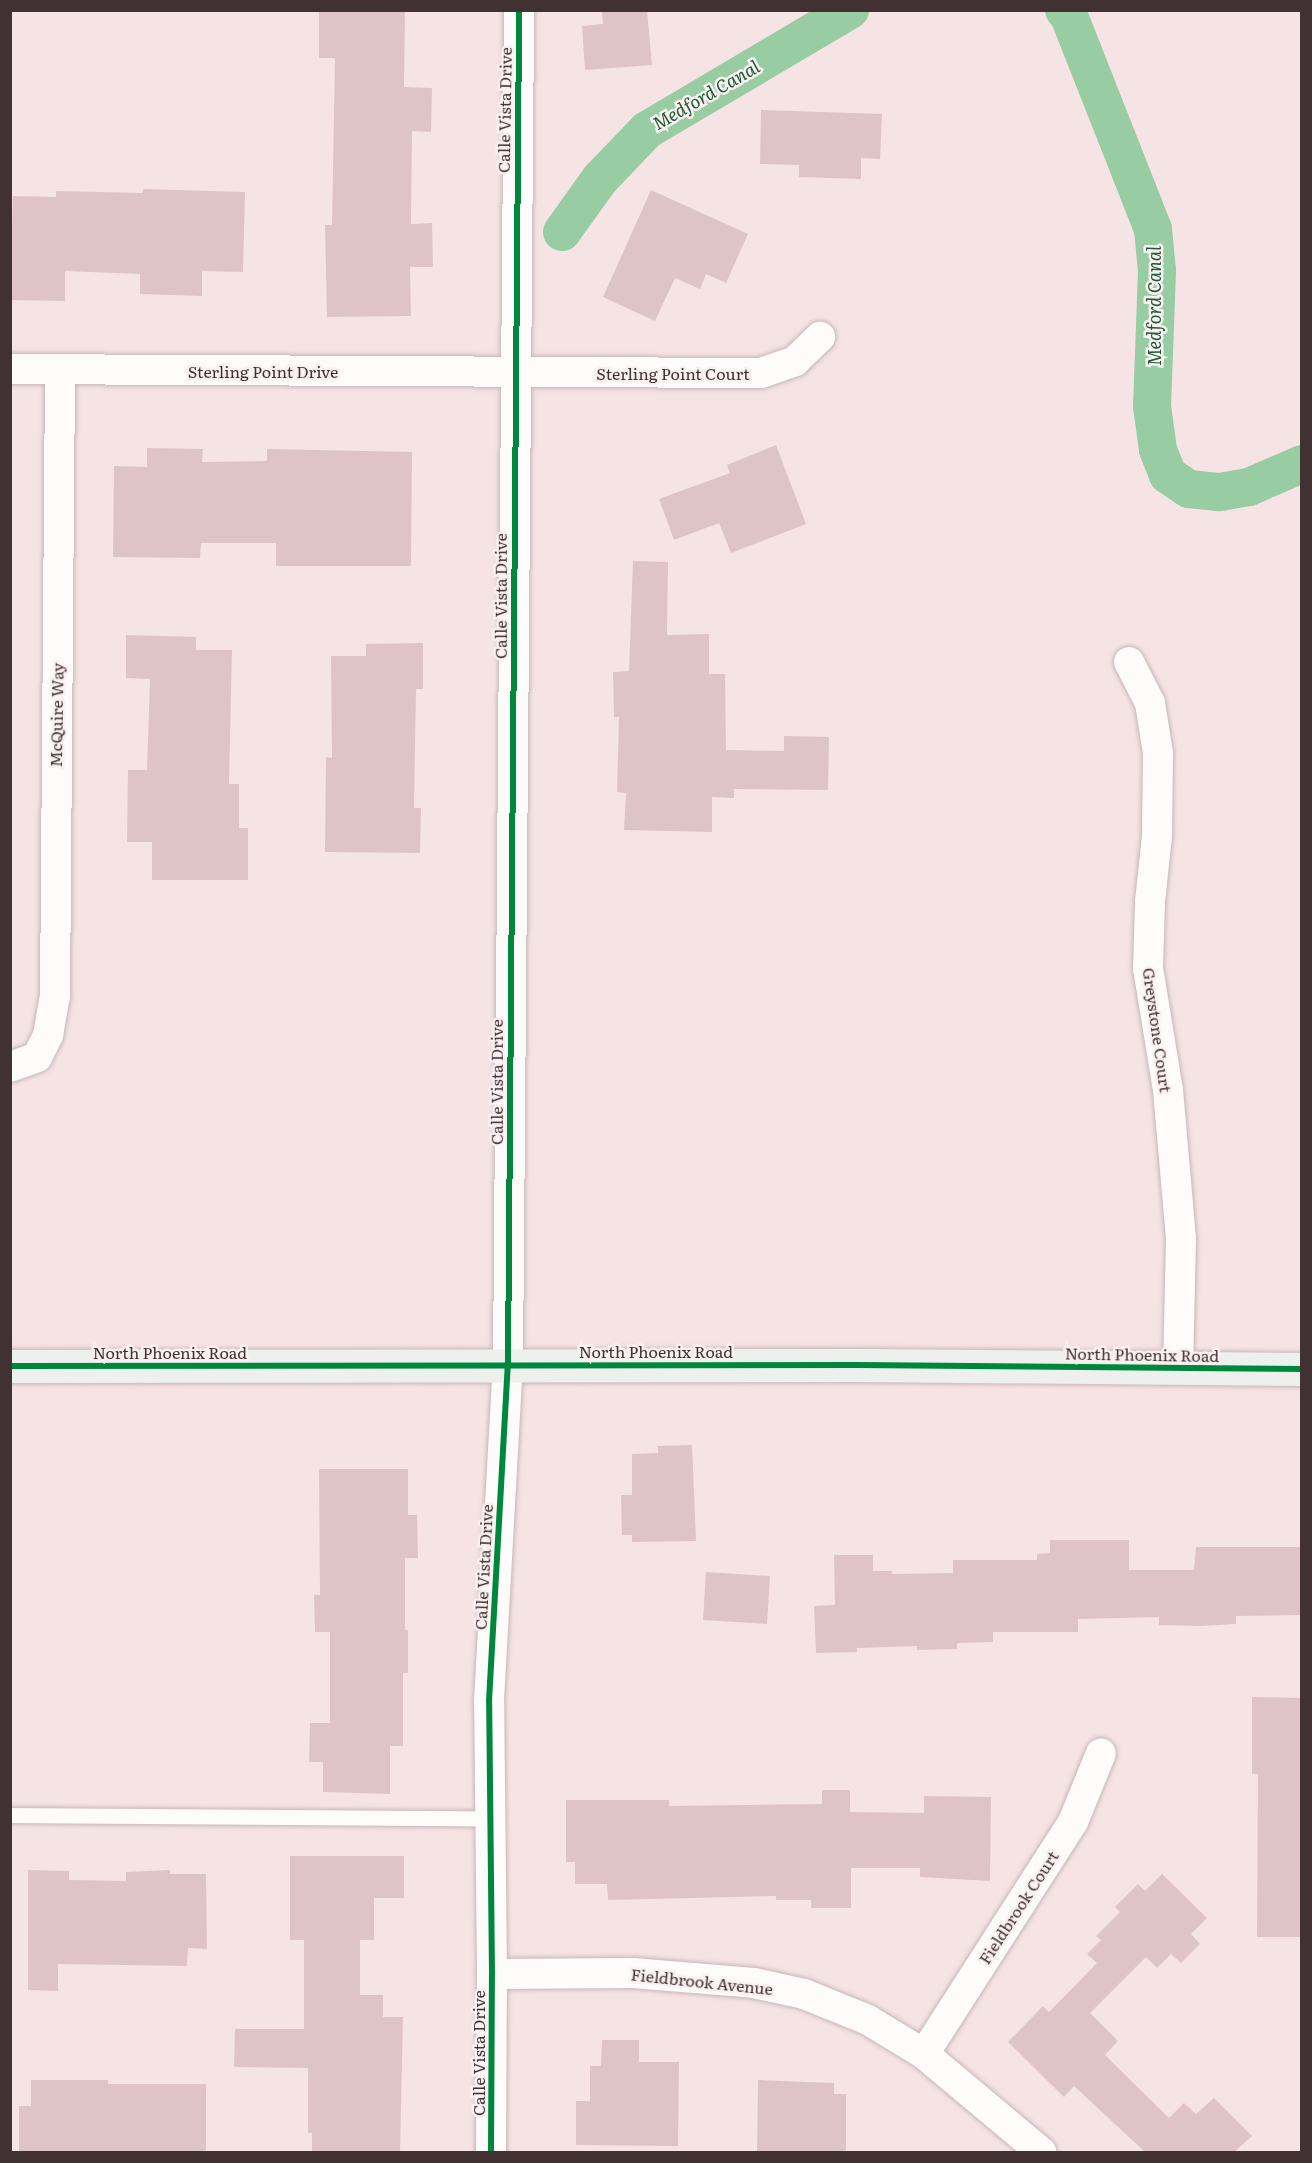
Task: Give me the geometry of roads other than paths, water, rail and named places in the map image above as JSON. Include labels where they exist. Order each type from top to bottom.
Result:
[{"type":"main road","name":"North Phoenix Road","points":[[10,1366],[508,1364],[1302,1369]]},
{"type":"street","name":"Calle Vista Drive","points":[[491,2152],[489,1701],[508,1364],[514,373],[519,10]]},
{"type":"street","name":"Sterling Point Court","points":[[514,373],[761,373],[795,361],[820,338]]},
{"type":"street","name":"Sterling Point Drive","points":[[10,369],[514,373]]},
{"type":"street","name":"McQuire Way","points":[[24,1062],[48,1035],[55,997],[60,369]]},
{"type":"street","name":"Greystone Court","points":[[1129,662],[1150,704],[1158,753],[1157,836],[1150,902],[1148,968],[1168,1090],[1181,1239],[1178,1368]]},
{"type":"street","name":"Fieldbrook Court","points":[[924,2054],[1073,1822],[1101,1753]]},
{"type":"street","name":"Fieldbrook Avenue","points":[[492,1974],[633,1973],[754,1983],[804,1994],[868,2020],[924,2054],[1041,2152]]},
{"type":"lane","points":[[10,1815],[490,1818]]},
{"type":"waterway","name":"Medford Canal","points":[[562,232],[600,179],[647,130],[850,10]]},
{"type":"waterway","name":"Medford Canal","points":[[1064,10],[1069,16],[1153,229],[1157,271],[1152,406],[1158,450],[1168,475],[1189,489],[1220,492],[1249,487],[1302,464]]}]
